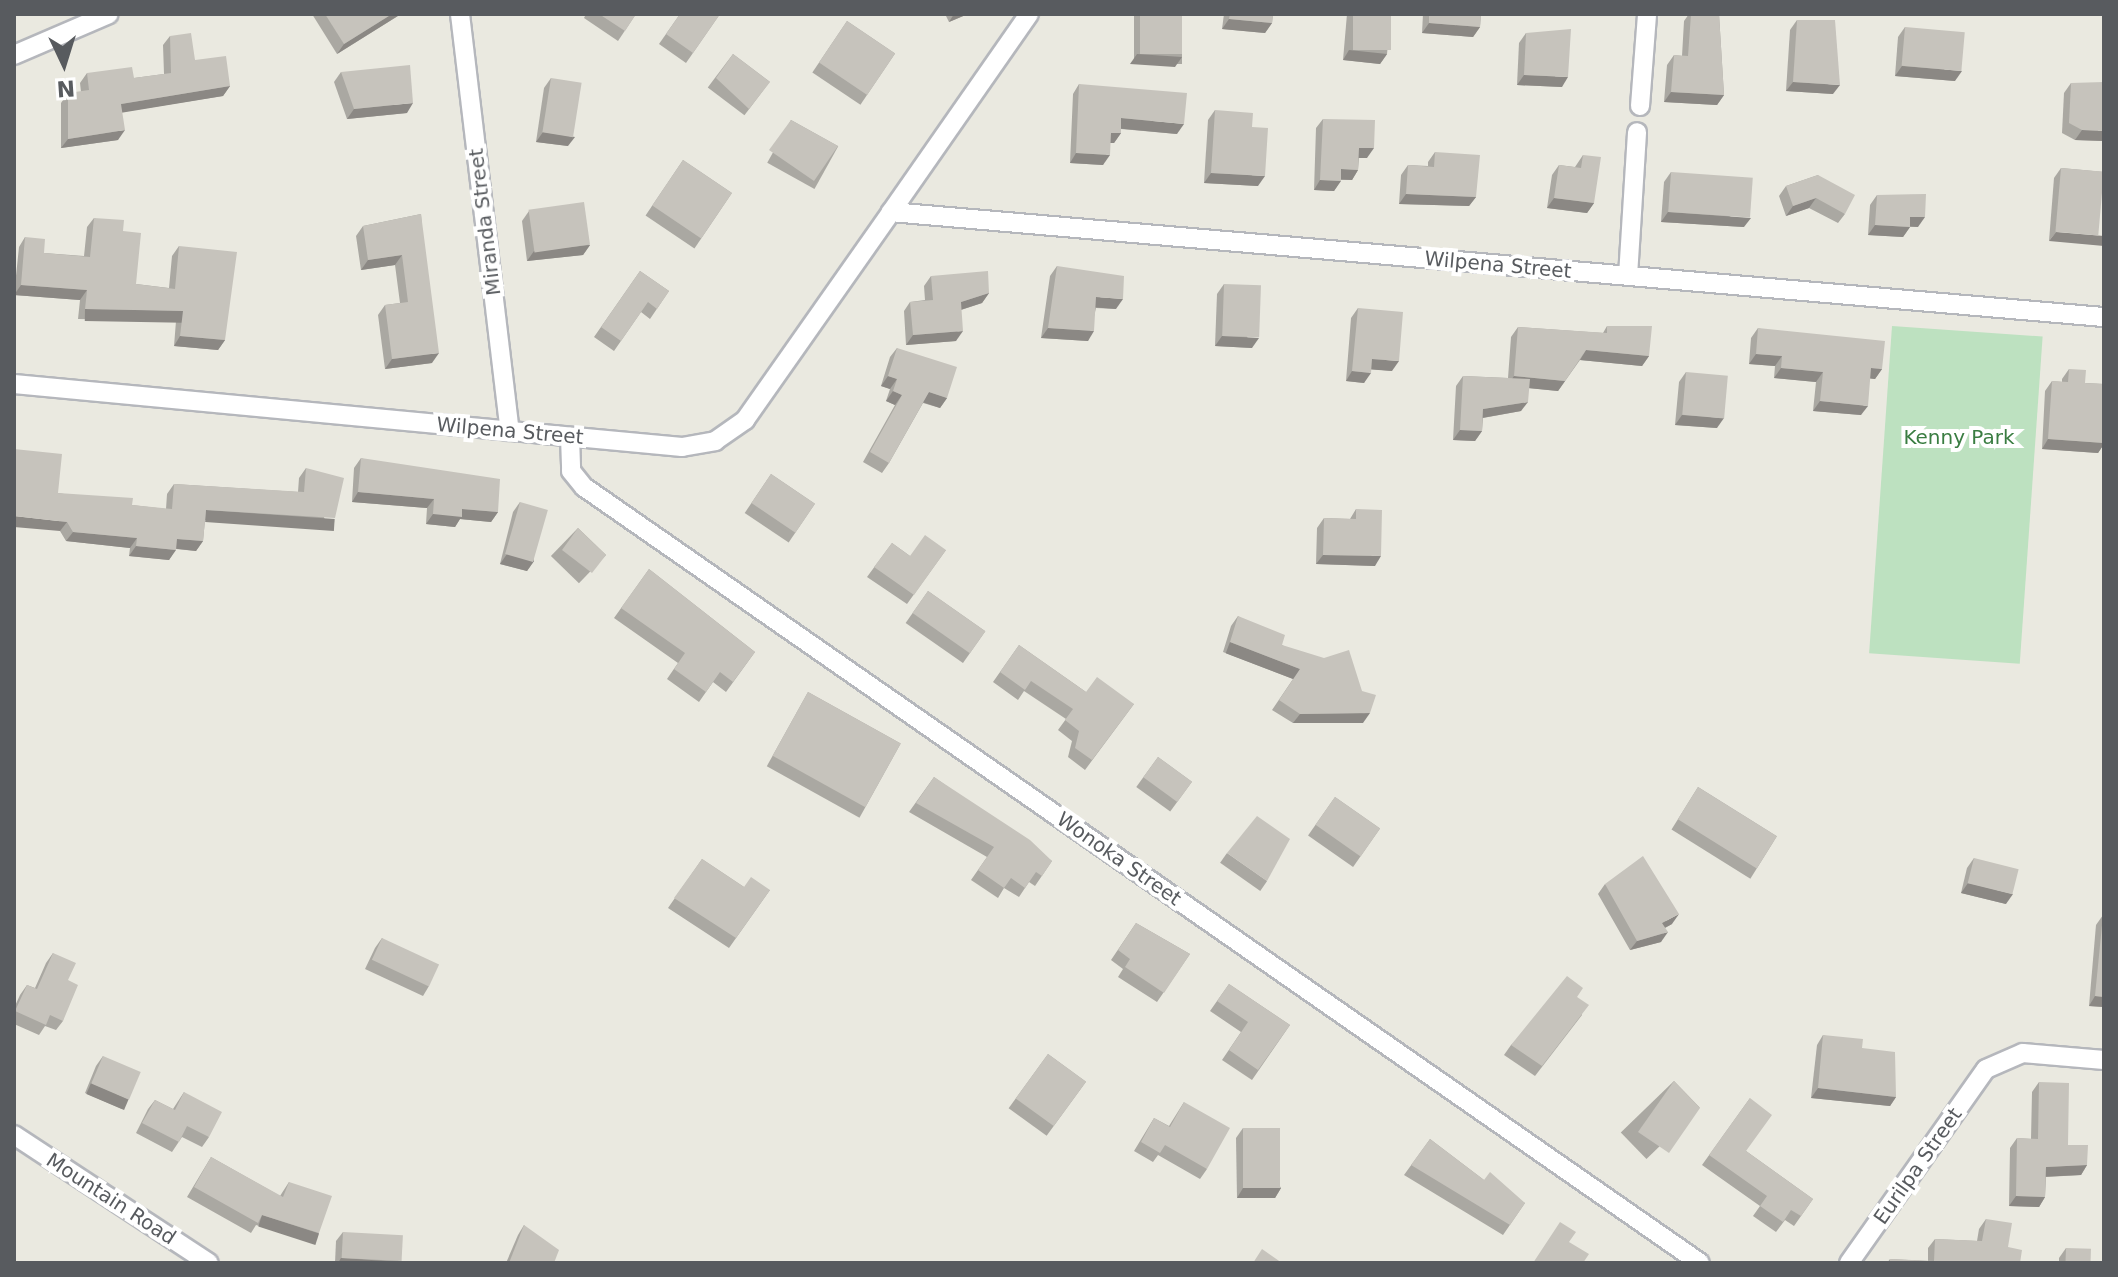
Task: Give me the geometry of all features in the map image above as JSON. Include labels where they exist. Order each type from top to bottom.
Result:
[{"type":"street","points":[[14,55],[109,14]]},
{"type":"street","name":"Miranda Street","points":[[460,14],[510,431]]},
{"type":"street","name":"Wilpena Street","points":[[14,384],[682,447],[725,434],[745,420],[1029,14]]},
{"type":"street","points":[[1640,106],[1647,14]]},
{"type":"street","points":[[1628,276],[1637,132]]},
{"type":"street","name":"Wilpena Street","points":[[891,212],[2104,317]]},
{"type":"street","name":"Wonoka Street","points":[[570,437],[571,471],[584,487],[1700,1263]]},
{"type":"street","name":"Eurilpa Street","points":[[1849,1263],[1986,1069],[2023,1053],[2104,1060]]},
{"type":"street","name":"Mountain Road","points":[[14,1135],[209,1263]]},
{"type":"green space","name":"Kenny Park","points":[[1892,326],[2043,337],[2020,664],[1869,653]]},
{"type":"building","points":[[325,14],[392,14],[344,44]]},
{"type":"building","points":[[599,14],[636,14],[625,31]]},
{"type":"building","points":[[680,14],[720,14],[693,53],[666,34]]},
{"type":"building","points":[[1140,14],[1182,14],[1182,54],[1140,54]]},
{"type":"building","points":[[1230,14],[1273,14],[1272,23],[1229,19]]},
{"type":"building","points":[[1353,14],[1391,14],[1391,50],[1353,50]]},
{"type":"building","points":[[1429,14],[1481,14],[1480,27],[1429,23]]},
{"type":"building","points":[[1691,14],[1719,14],[1724,95],[1671,92],[1674,55],[1688,56]]},
{"type":"building","points":[[1797,20],[1835,20],[1840,85],[1793,82]]},
{"type":"building","points":[[847,21],[895,53],[867,95],[819,62]]},
{"type":"building","points":[[1905,27],[1965,32],[1961,71],[1902,66]]},
{"type":"building","points":[[1571,29],[1568,77],[1524,75],[1526,33]]},
{"type":"building","points":[[191,33],[195,60],[226,56],[230,86],[121,104],[125,130],[68,139],[68,93],[89,90],[87,73],[132,67],[134,78],[171,73],[170,36]]},
{"type":"building","points":[[733,54],[770,82],[749,109],[716,78]]},
{"type":"building","points":[[410,65],[413,103],[354,109],[341,72]]},
{"type":"building","points":[[551,78],[582,83],[573,137],[542,132]]},
{"type":"building","points":[[2104,82],[2104,131],[2082,130],[2069,123],[2071,83]]},
{"type":"building","points":[[1079,84],[1187,93],[1184,124],[1121,118],[1121,133],[1111,133],[1110,155],[1076,153]]},
{"type":"building","points":[[1215,110],[1253,113],[1252,127],[1268,128],[1265,176],[1211,173]]},
{"type":"building","points":[[1323,119],[1375,120],[1374,148],[1359,148],[1358,170],[1341,169],[1341,181],[1320,180]]},
{"type":"building","points":[[791,120],[838,146],[814,181],[769,150]]},
{"type":"building","points":[[1435,152],[1480,155],[1476,197],[1406,194],[1408,165],[1434,167]]},
{"type":"building","points":[[1583,155],[1601,157],[1594,203],[1554,198],[1559,165],[1581,168]]},
{"type":"building","points":[[683,160],[732,193],[701,239],[652,206]]},
{"type":"building","points":[[2061,168],[2104,172],[2098,236],[2055,232]]},
{"type":"building","points":[[1671,172],[1753,178],[1750,218],[1668,212]]},
{"type":"building","points":[[1818,175],[1855,195],[1845,214],[1816,198],[1793,206],[1786,186]]},
{"type":"building","points":[[1926,194],[1925,217],[1910,217],[1910,227],[1875,225],[1877,195]]},
{"type":"building","points":[[584,202],[590,245],[535,252],[529,210]]},
{"type":"building","points":[[421,214],[439,353],[392,359],[385,305],[408,302],[402,255],[368,260],[363,226]]},
{"type":"building","points":[[94,218],[124,220],[123,231],[141,233],[136,284],[175,289],[179,246],[237,252],[225,340],[180,336],[183,311],[85,309],[87,290],[21,285],[25,237],[45,239],[44,253],[90,257]]},
{"type":"building","points":[[1057,266],[1124,276],[1123,299],[1096,297],[1094,331],[1048,328]]},
{"type":"building","points":[[640,271],[669,291],[657,309],[648,302],[621,341],[601,327]]},
{"type":"building","points":[[988,271],[989,293],[961,302],[963,331],[913,335],[910,302],[933,300],[931,276]]},
{"type":"building","points":[[1224,284],[1261,285],[1259,337],[1222,336]]},
{"type":"building","points":[[1358,308],[1403,312],[1399,361],[1372,359],[1371,373],[1352,371]]},
{"type":"building","points":[[1607,326],[1652,326],[1649,356],[1586,350],[1565,381],[1514,376],[1518,327],[1607,333]]},
{"type":"building","points":[[1758,328],[1885,341],[1882,369],[1871,368],[1868,406],[1820,401],[1823,372],[1781,368],[1782,356],[1756,354]]},
{"type":"building","points":[[897,348],[957,367],[947,398],[929,392],[889,463],[870,452],[902,395],[893,391],[897,379],[888,376]]},
{"type":"building","points":[[2069,369],[2086,370],[2085,383],[2104,384],[2104,443],[2048,439],[2052,381],[2068,382]]},
{"type":"building","points":[[1686,372],[1728,376],[1724,418],[1682,415]]},
{"type":"building","points":[[1463,376],[1530,379],[1528,402],[1483,409],[1482,431],[1460,430]]},
{"type":"building","points":[[14,449],[62,454],[58,493],[133,498],[132,505],[172,509],[174,484],[304,492],[306,468],[344,478],[335,518],[206,510],[203,541],[177,539],[176,550],[136,546],[137,538],[73,532],[67,522],[14,516]]},
{"type":"building","points":[[361,458],[500,479],[498,512],[462,509],[462,517],[433,514],[434,499],[358,492]]},
{"type":"building","points":[[771,474],[815,504],[795,533],[751,503]]},
{"type":"building","points":[[520,502],[548,510],[533,562],[505,554]]},
{"type":"building","points":[[1356,509],[1382,510],[1381,556],[1323,555],[1324,518],[1356,519]]},
{"type":"building","points":[[578,528],[606,555],[592,573],[562,550]]},
{"type":"building","points":[[925,535],[946,550],[914,595],[874,567],[892,543],[910,556]]},
{"type":"building","points":[[649,569],[755,652],[733,682],[720,672],[706,692],[674,669],[685,653],[621,608]]},
{"type":"building","points":[[928,591],[985,631],[970,653],[913,613]]},
{"type":"building","points":[[1238,616],[1285,635],[1282,645],[1324,658],[1349,650],[1362,691],[1376,695],[1370,713],[1300,714],[1279,700],[1300,669],[1230,642]]},
{"type":"building","points":[[1019,645],[1086,692],[1097,677],[1134,704],[1092,760],[1075,748],[1079,731],[1065,720],[1073,709],[1031,681],[1025,690],[1000,672]]},
{"type":"building","points":[[808,692],[901,743],[865,807],[773,756]]},
{"type":"building","points":[[1158,757],[1192,782],[1177,802],[1143,777]]},
{"type":"building","points":[[934,777],[1030,840],[1052,861],[1042,876],[1036,872],[1025,888],[1011,878],[1004,888],[978,870],[994,847],[916,803]]},
{"type":"building","points":[[1698,787],[1777,836],[1757,869],[1678,819]]},
{"type":"building","points":[[1335,797],[1380,829],[1361,856],[1315,825]]},
{"type":"building","points":[[1257,816],[1290,839],[1267,881],[1227,853]]},
{"type":"building","points":[[1643,856],[1679,914],[1662,923],[1668,932],[1637,941],[1605,884]]},
{"type":"building","points":[[1974,858],[2019,869],[2012,894],[1968,883]]},
{"type":"building","points":[[702,859],[744,887],[751,877],[770,890],[736,938],[674,898]]},
{"type":"building","points":[[2104,915],[2104,997],[2095,996]]},
{"type":"building","points":[[1136,923],[1190,954],[1164,993],[1125,967],[1130,959],[1118,950]]},
{"type":"building","points":[[382,938],[439,965],[429,986],[372,960]]},
{"type":"building","points":[[53,953],[76,963],[68,980],[78,985],[63,1021],[50,1015],[46,1025],[15,1011],[27,985],[37,989]]},
{"type":"building","points":[[1567,976],[1583,988],[1577,997],[1589,1005],[1542,1066],[1511,1045]]},
{"type":"building","points":[[1229,984],[1290,1025],[1258,1070],[1229,1050],[1248,1022],[1217,1001]]},
{"type":"building","points":[[1823,1035],[1863,1039],[1862,1048],[1895,1052],[1896,1097],[1818,1088]]},
{"type":"building","points":[[1048,1054],[1086,1082],[1054,1126],[1016,1098]]},
{"type":"building","points":[[103,1056],[141,1072],[129,1100],[91,1084]]},
{"type":"building","points":[[1674,1081],[1700,1108],[1669,1153],[1638,1132]]},
{"type":"building","points":[[2039,1082],[2069,1083],[2068,1145],[2088,1145],[2087,1165],[2046,1167],[2045,1197],[2016,1196],[2017,1138],[2038,1139]]},
{"type":"building","points":[[184,1092],[222,1112],[209,1137],[187,1126],[179,1142],[142,1123],[155,1100],[175,1110]]},
{"type":"building","points":[[1750,1098],[1772,1115],[1746,1151],[1813,1199],[1801,1216],[1791,1210],[1783,1222],[1760,1206],[1767,1196],[1709,1155]]},
{"type":"building","points":[[1184,1102],[1230,1128],[1207,1169],[1165,1145],[1160,1153],[1141,1142],[1154,1118],[1170,1127]]},
{"type":"building","points":[[1243,1128],[1280,1128],[1280,1188],[1243,1188]]},
{"type":"building","points":[[1430,1139],[1484,1180],[1490,1172],[1525,1203],[1510,1225],[1411,1165]]},
{"type":"building","points":[[211,1157],[283,1197],[289,1182],[332,1196],[319,1233],[262,1215],[258,1223],[194,1187]]},
{"type":"building","points":[[1986,1219],[2012,1223],[2008,1247],[2022,1250],[2020,1263],[1890,1263],[1890,1259],[1934,1261],[1935,1239],[1982,1241]]},
{"type":"building","points":[[1560,1222],[1576,1232],[1569,1242],[1589,1254],[1583,1263],[1533,1263]]},
{"type":"building","points":[[524,1225],[559,1250],[554,1263],[509,1263]]},
{"type":"building","points":[[343,1232],[403,1235],[402,1261],[342,1258]]},
{"type":"building","points":[[2066,1248],[2091,1249],[2090,1263],[2065,1263]]},
{"type":"building","points":[[1262,1249],[1282,1263],[1253,1263]]}]
